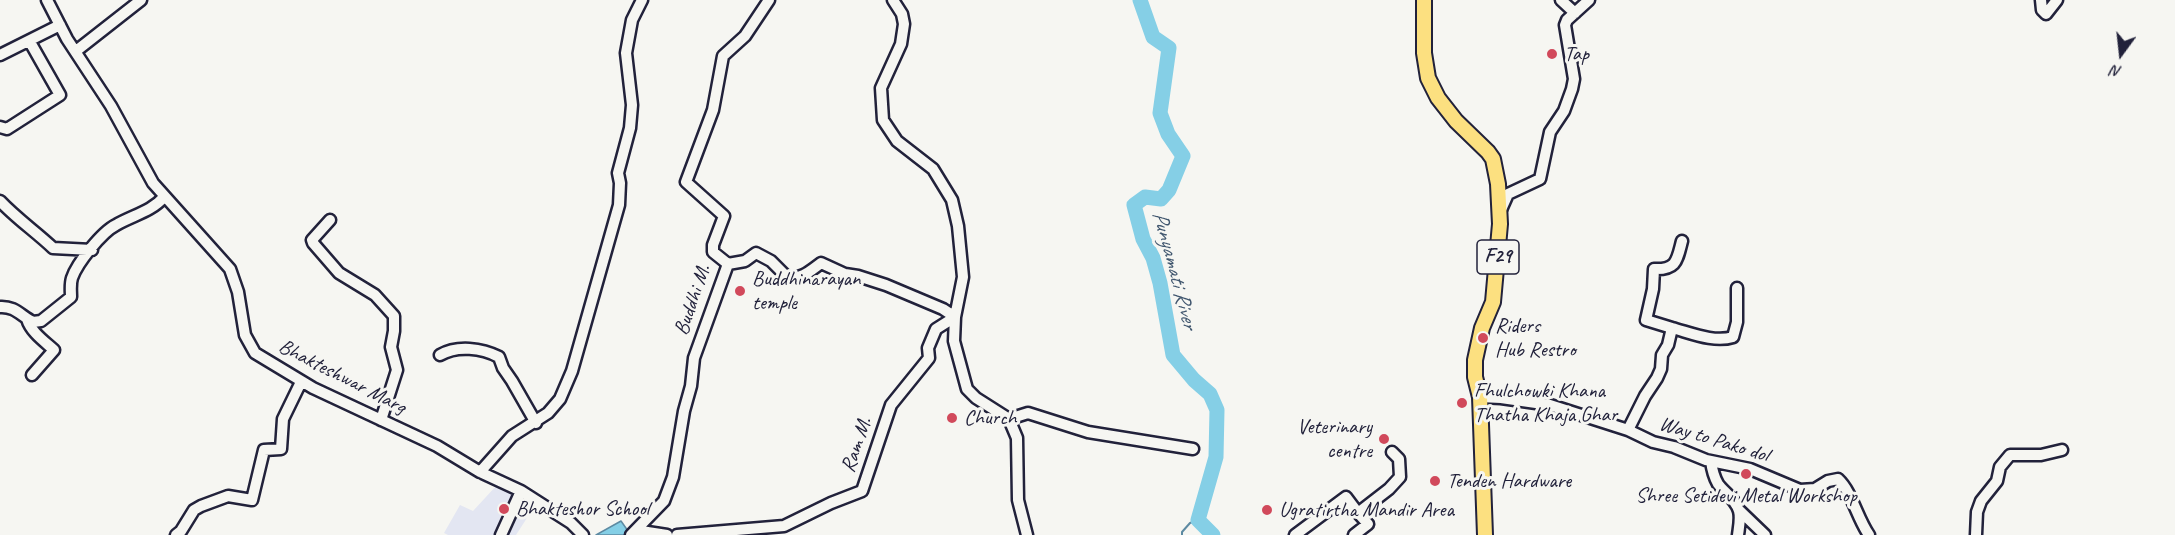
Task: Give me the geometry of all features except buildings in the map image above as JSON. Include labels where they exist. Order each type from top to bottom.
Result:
[{"type":"main road","name":"F29","points":[[1424,0],[1424,53],[1428,78],[1438,98],[1456,121],[1493,159],[1500,212],[1497,267],[1492,302],[1482,328],[1475,360],[1475,377],[1480,397],[1485,535]]},
{"type":"street","name":"Bhakteshwar Marg","points":[[47,0],[92,80],[111,106],[153,183],[230,268],[238,292],[245,335],[255,353],[302,382],[437,446],[480,472],[521,491],[571,523],[583,535]]},
{"type":"street","points":[[76,51],[141,0]]},
{"type":"street","points":[[480,472],[512,436],[548,414],[560,399],[572,370],[619,205],[618,173],[630,128],[632,105],[626,53],[632,20],[642,0]]},
{"type":"street","name":"Buddhi M.","points":[[631,535],[664,501],[673,477],[691,386],[694,358],[728,264],[713,252],[713,245],[724,216],[686,182],[713,110],[723,56],[745,36],[769,0]]},
{"type":"street","points":[[893,0],[902,14],[904,24],[901,44],[881,88],[883,120],[897,141],[933,169],[952,200],[958,226],[963,277],[955,317],[954,341],[967,389],[976,398],[1009,419],[1017,438],[1018,500],[1027,535]]},
{"type":"street","points":[[1561,0],[1575,13]]},
{"type":"street","points":[[1500,212],[1508,194],[1540,178],[1550,132],[1564,111],[1574,79],[1565,25],[1567,20],[1589,0]]},
{"type":"street","points":[[2041,0],[2042,10],[2046,14],[2057,0]]},
{"type":"street","points":[[0,55],[60,25]]},
{"type":"street","points":[[0,127],[7,129],[60,95],[30,42]]},
{"type":"street","points":[[0,306],[8,306],[17,310],[33,322],[41,321],[71,297],[72,276],[80,262],[107,231],[150,210],[164,197]]},
{"type":"street","points":[[0,201],[18,220],[53,248],[92,250]]},
{"type":"street","points":[[330,220],[312,240],[320,252],[339,273],[375,295],[394,316],[391,347],[397,370],[381,420]]},
{"type":"street","points":[[1682,241],[1679,254],[1672,266],[1665,269],[1654,269],[1653,289],[1646,320],[1702,337],[1728,339],[1733,337],[1737,322],[1737,288]]},
{"type":"street","points":[[728,264],[745,261],[756,253],[771,261],[788,278],[794,279],[804,276],[821,263],[845,274],[886,285],[944,309],[955,317]]},
{"type":"street","name":"Ram M.","points":[[676,535],[784,526],[862,491],[891,405],[929,358],[928,348],[936,329],[955,317]]},
{"type":"street","points":[[27,319],[29,325],[54,350],[32,375]]},
{"type":"street","points":[[1629,430],[1661,369],[1662,355],[1668,345],[1672,328]]},
{"type":"street","points":[[440,355],[448,350],[463,349],[488,351],[499,357],[503,368],[536,423]]},
{"type":"street","points":[[176,535],[194,510],[201,506],[228,496],[252,500],[264,450],[281,449],[283,419],[302,382]]},
{"type":"street","name":"Way to Pako dol","points":[[1480,397],[1550,405],[1629,430],[1646,440],[1711,461],[1750,469],[1800,490],[1815,489],[1828,481],[1838,479],[1845,485],[1853,506],[1869,535]]},
{"type":"street","points":[[1009,419],[1028,413],[1089,432],[1193,449]]},
{"type":"street","points":[[1976,535],[1977,512],[1981,501],[1997,482],[2000,467],[2010,455],[2041,455],[2062,450]]},
{"type":"street","points":[[1358,513],[1389,489],[1400,477],[1399,459],[1392,452]]},
{"type":"street","points":[[1711,461],[1718,483],[1739,510],[1765,535]]},
{"type":"street","points":[[501,535],[521,491]]},
{"type":"street","points":[[1295,535],[1346,496],[1368,524],[1354,535]]},
{"type":"street","points":[[1738,535],[1739,510]]},
{"type":"street","points":[[638,535],[641,531],[668,535]]},
{"type":"shaded area","name":"Bhakteshor School","points":[[497,485],[519,494],[534,507],[516,535],[448,535],[444,533],[460,505],[473,511]]},
{"type":"water","points":[[621,521],[628,535],[596,535]]},
{"type":"waterway","name":"Punyamati River","points":[[1140,0],[1153,37],[1169,48],[1160,113],[1168,134],[1183,156],[1169,190],[1161,199],[1145,197],[1134,205],[1143,239],[1153,258],[1160,283],[1173,355],[1194,380],[1210,394],[1217,410],[1216,457],[1198,520],[1213,535]]},
{"type":"waterway","points":[[1182,535],[1190,523],[1198,520]]},
{"type":"place","name":"Tap","points":[[1552,54]]},
{"type":"place","name":"Buddhinarayan temple","points":[[740,291]]},
{"type":"place","name":"Riders Hub Restro","points":[[1483,338]]},
{"type":"place","name":"Fhulchowki Khana Thatha Khaja Ghar","points":[[1462,403]]},
{"type":"place","name":"Church","points":[[952,418]]},
{"type":"place","name":"Veterinary centre","points":[[1384,439]]},
{"type":"place","name":"Shree Setidevi Metal Workshop","points":[[1746,474]]},
{"type":"place","name":"Tenden Hardware","points":[[1435,481]]},
{"type":"place","name":"Bhakteshor School","points":[[504,509]]},
{"type":"place","name":"Ugratirtha Mandir Area","points":[[1267,510]]}]
